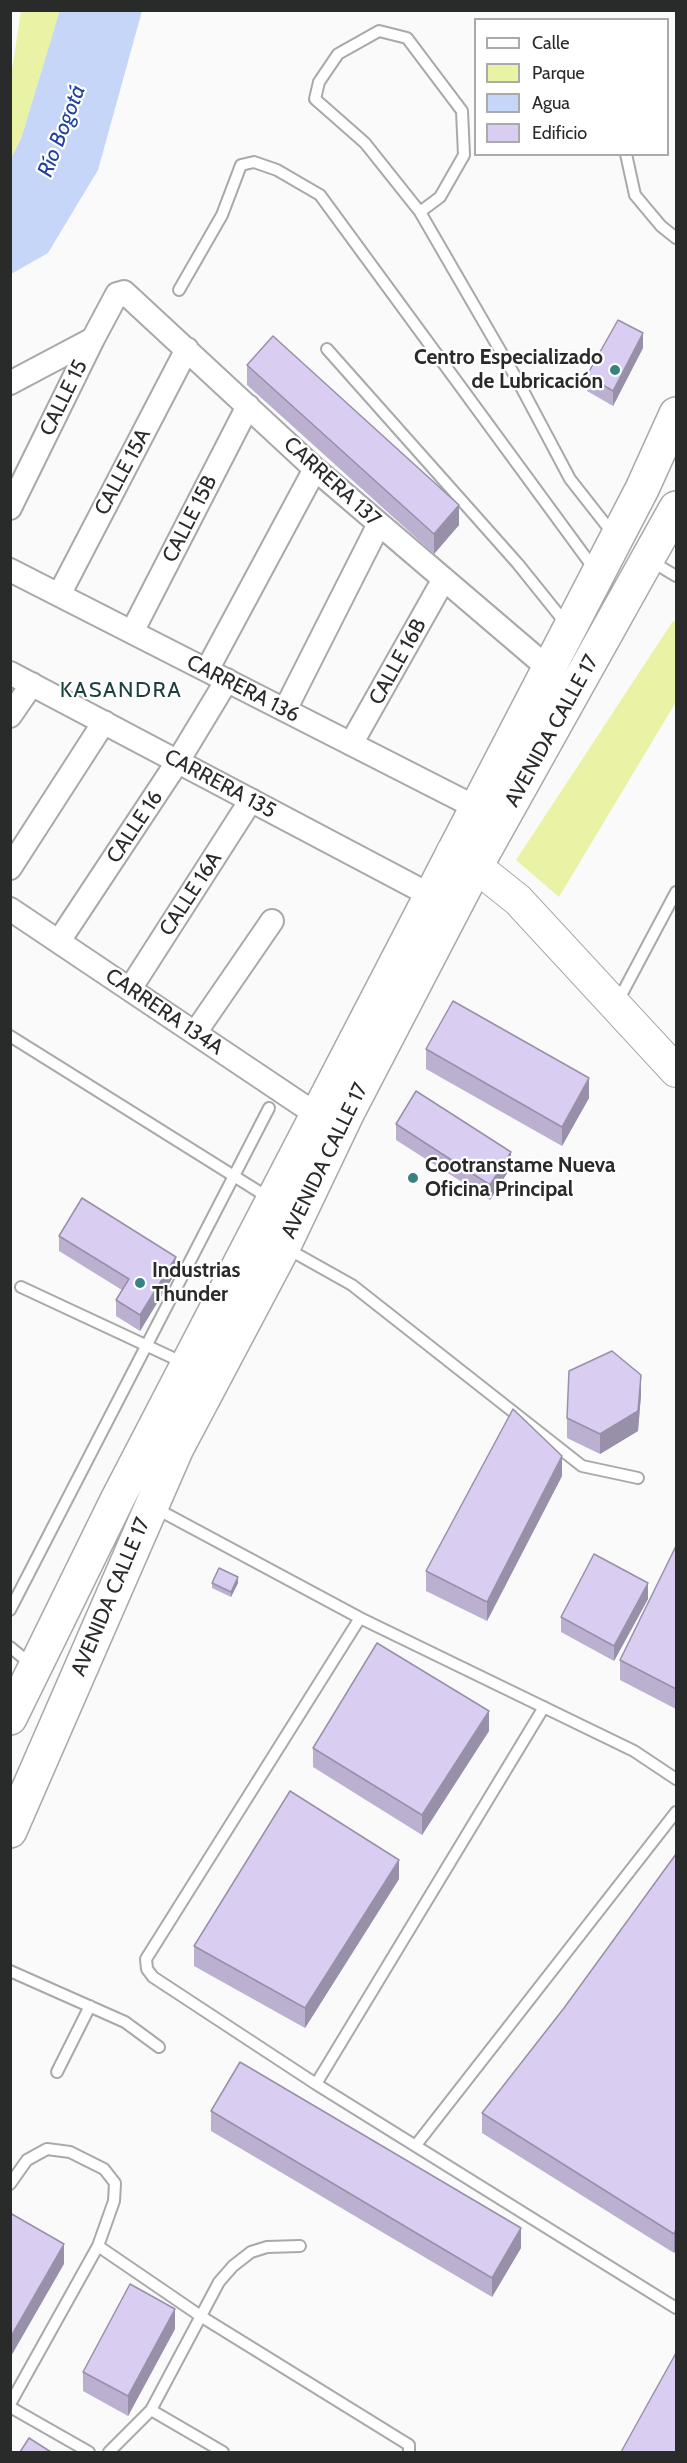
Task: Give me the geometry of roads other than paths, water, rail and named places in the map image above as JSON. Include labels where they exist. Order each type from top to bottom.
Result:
[{"type":"main road","name":"AVENIDA CALLE 17","points":[[10,1832],[150,1505],[220,1362],[284,1246],[463,860],[475,807],[598,573],[676,414]]},
{"type":"main road","name":"AVENIDA CALLE 17","points":[[10,1719],[23,1657],[187,1365],[430,895],[463,860],[663,568],[676,508]]},
{"type":"street","name":"CALLE 15","points":[[10,508],[93,339],[120,292]]},
{"type":"street","name":"CARRERA 137","points":[[120,292],[124,292],[187,349],[315,469],[548,668]]},
{"type":"street","points":[[10,383],[93,339]]},
{"type":"street","name":"CALLE 15A","points":[[59,595],[187,349]]},
{"type":"street","name":"CALLE 15B","points":[[132,632],[248,406]]},
{"type":"street","name":"CALLE 16","points":[[59,941],[178,761],[315,469]]},
{"type":"street","points":[[285,710],[379,524]]},
{"type":"street","name":"CARRERA 136","points":[[10,570],[475,807]]},
{"type":"street","name":"CALLE 16B","points":[[351,744],[444,579]]},
{"type":"street","name":"CARRERA 135","points":[[10,673],[430,895]]},
{"type":"street","points":[[10,716],[32,684]]},
{"type":"street","points":[[10,868],[104,722]]},
{"type":"street","name":"CALLE 16A","points":[[130,989],[251,800]]},
{"type":"street","points":[[463,860],[518,900],[617,1004],[676,1071]]},
{"type":"street","name":"CARRERA 134A","points":[[10,909],[317,1114]]},
{"type":"street","points":[[195,1033],[272,921]]},
{"type":"lane","points":[[420,212],[440,197],[464,155],[462,111],[407,38],[379,31],[338,54],[319,82],[315,99],[365,143],[420,212],[519,383],[570,479],[616,537]]},
{"type":"lane","points":[[626,156],[635,195],[661,226],[676,238]]},
{"type":"lane","points":[[179,290],[222,214],[241,165],[254,162],[277,170],[320,195],[598,573]]},
{"type":"lane","points":[[327,349],[518,564],[569,628]]},
{"type":"lane","points":[[617,1004],[676,892]]},
{"type":"lane","points":[[10,1036],[272,1200]]},
{"type":"lane","points":[[10,1610],[269,1108]]},
{"type":"lane","points":[[284,1246],[352,1285],[582,1466],[638,1478]]},
{"type":"lane","points":[[21,1287],[187,1365]]},
{"type":"lane","points":[[150,1505],[360,1618],[634,1751],[676,1779]]},
{"type":"lane","points":[[360,1618],[146,1959],[147,1969],[153,1977],[316,2084],[676,2308]]},
{"type":"lane","points":[[316,2084],[544,1707]]},
{"type":"lane","points":[[416,2145],[676,1812]]},
{"type":"lane","points":[[10,1971],[125,2022],[159,2047]]},
{"type":"lane","points":[[57,2072],[90,2006]]},
{"type":"lane","points":[[10,2184],[27,2160],[47,2149],[70,2151],[104,2169],[115,2183],[114,2201],[98,2246],[10,2406],[89,2452]]},
{"type":"lane","points":[[98,2246],[202,2317],[409,2445],[409,2452]]},
{"type":"lane","points":[[109,2452],[151,2410],[219,2282],[233,2266],[251,2252],[267,2247],[300,2246]]},
{"type":"lane","points":[[151,2410],[223,2452]]},
{"type":"water","name":"Río Bogotá","points":[[60,10],[142,11],[98,170],[48,253],[11,274],[11,158],[21,139]]},
{"type":"place","name":"Centro Especializado de Lubricación","points":[[615,370]]},
{"type":"place","name":"Cootranstame Nueva Oficina Principal","points":[[413,1178]]},
{"type":"place","name":"Industrias Thunder","points":[[140,1283]]},
{"type":"district","name":"KASANDRA","points":[[121,691]]}]
